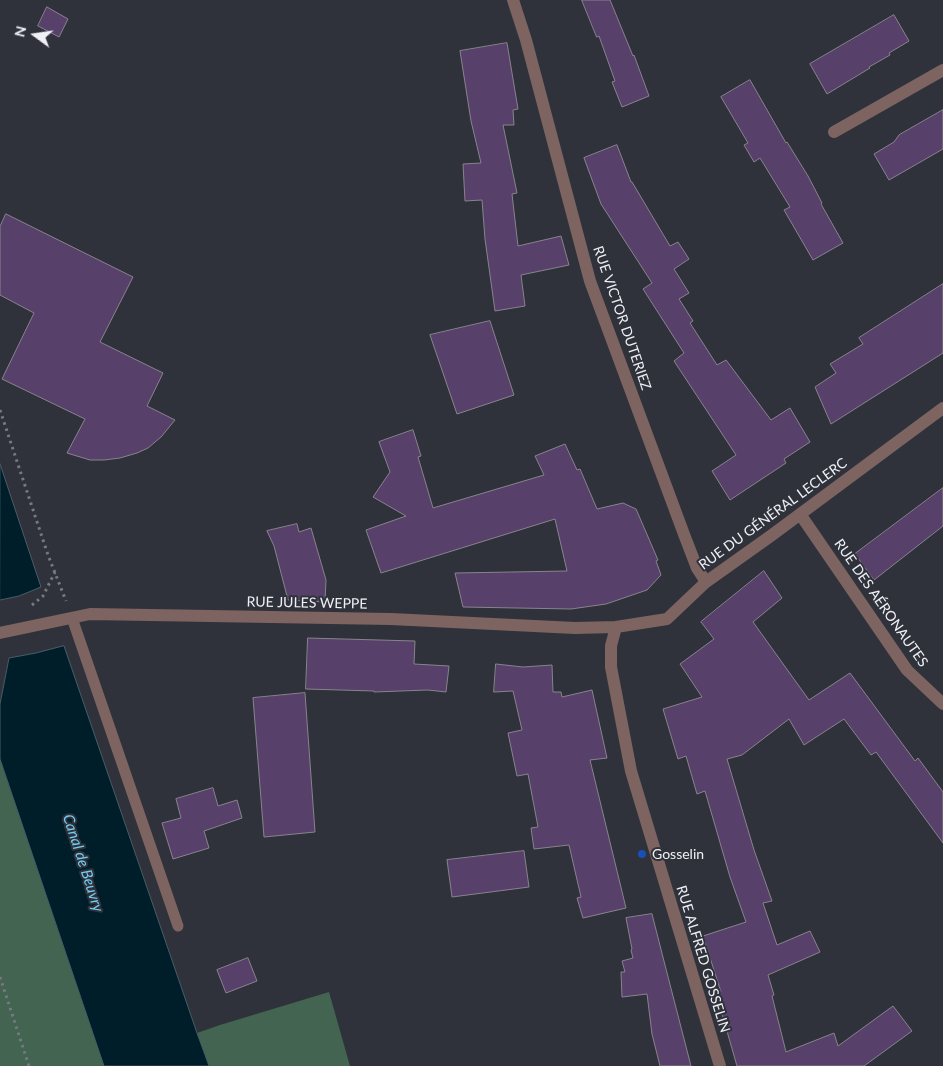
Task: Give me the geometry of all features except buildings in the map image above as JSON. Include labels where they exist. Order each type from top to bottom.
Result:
[{"type":"street","name":"RUE VICTOR DUTERIEZ","points":[[513,0],[526,40],[590,281],[688,545],[697,568],[706,582]]},
{"type":"street","points":[[834,132],[943,70]]},
{"type":"street","name":"RUE DU GÉNÉRAL LECLERC","points":[[616,627],[667,619],[706,582],[943,408]]},
{"type":"street","name":"RUE DES AÉRONAUTES","points":[[800,514],[907,670],[943,704]]},
{"type":"street","name":"RUE JULES WEPPE","points":[[0,633],[90,614],[391,619],[576,628],[616,627]]},
{"type":"street","name":"RUE ALFRED GOSSELIN","points":[[616,627],[611,646],[611,667],[631,771],[720,1066]]},
{"type":"lane","points":[[72,618],[178,926]]},
{"type":"path","points":[[0,410],[72,618]]},
{"type":"path","points":[[30,606],[43,596],[55,572]]},
{"type":"path","points":[[0,977],[29,1066]]},
{"type":"green space","points":[[0,759],[104,1066],[0,1066]]},
{"type":"green space","points":[[329,992],[350,1066],[209,1066],[197,1033]]},
{"type":"water","points":[[0,464],[41,587],[19,596],[0,600]]},
{"type":"water","name":"Canal de Beuvry","points":[[64,646],[209,1066],[104,1066],[0,759],[0,704],[9,658]]},
{"type":"place","name":"Gosselin","points":[[642,854]]}]
